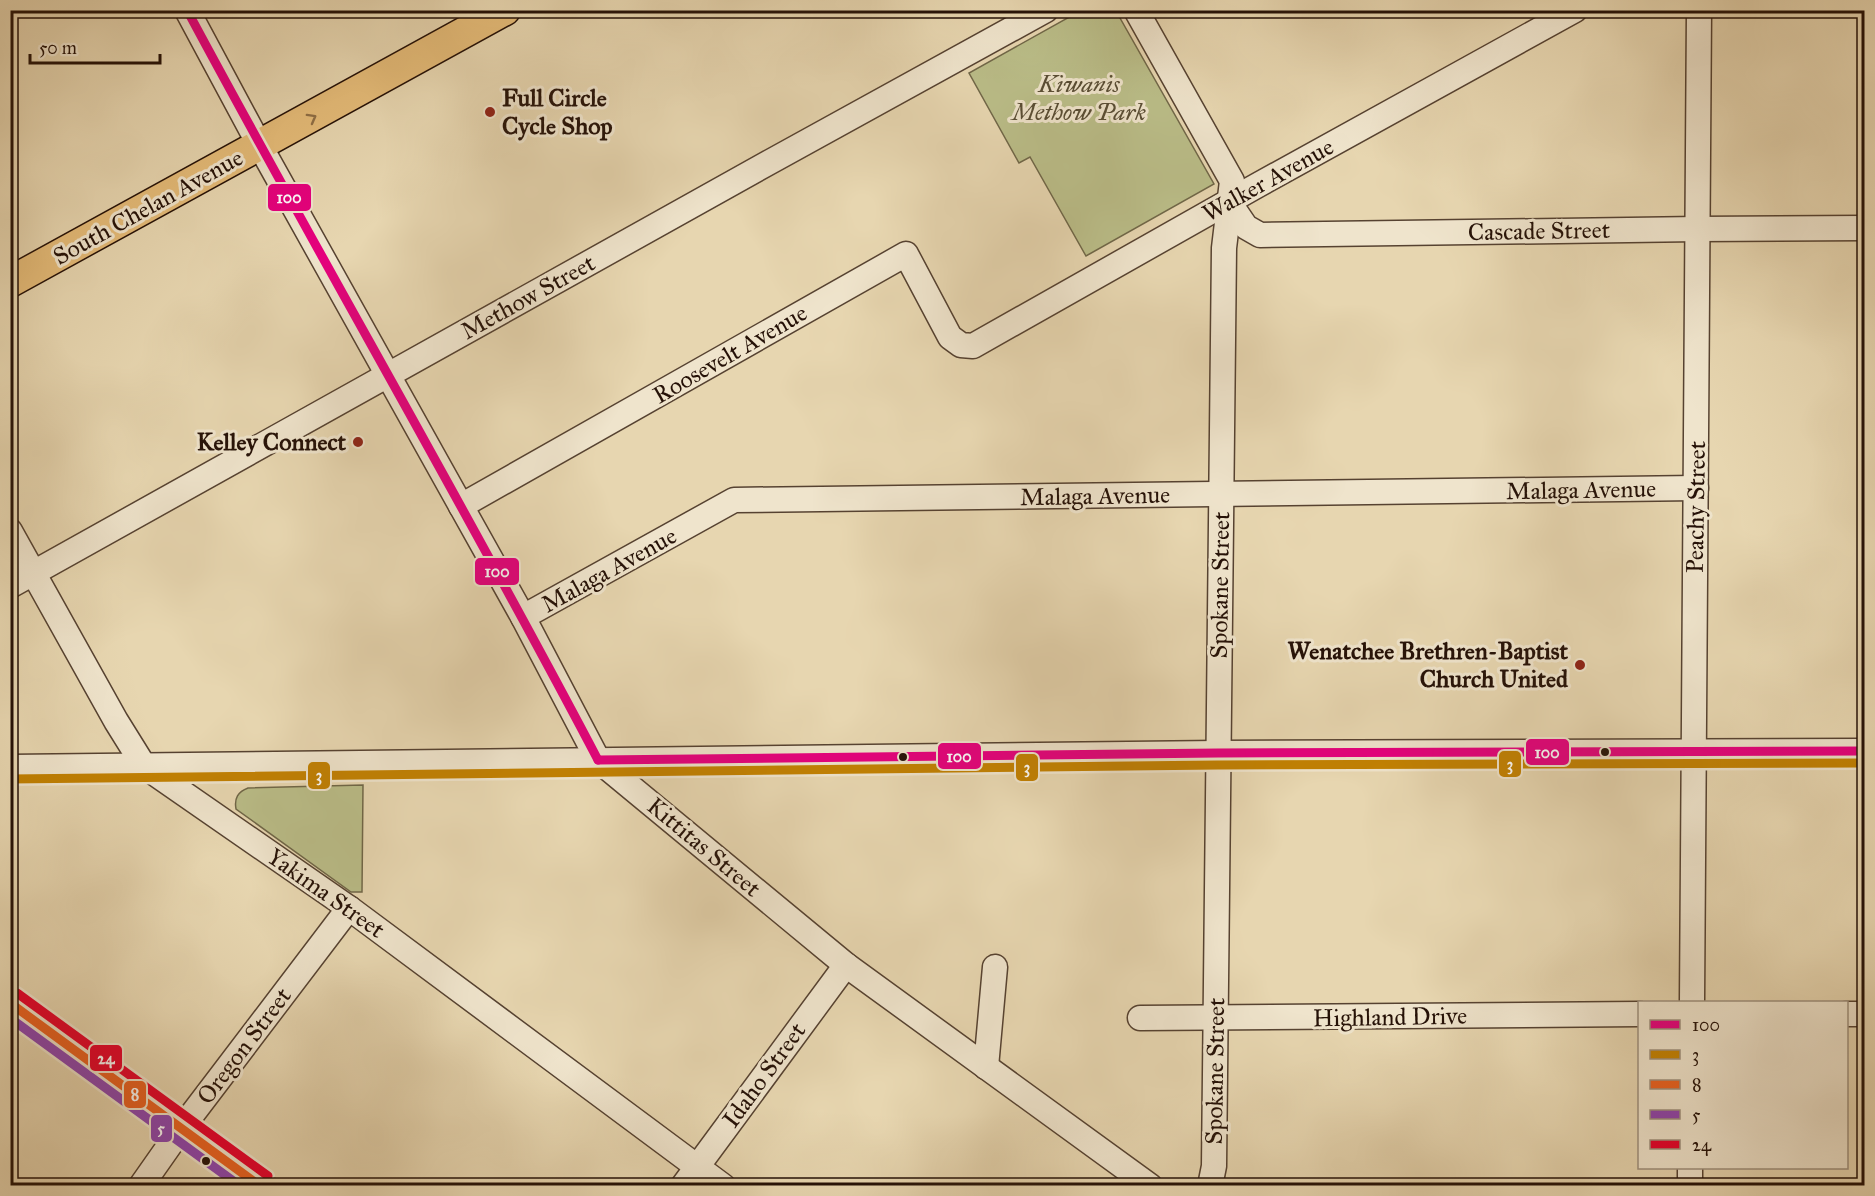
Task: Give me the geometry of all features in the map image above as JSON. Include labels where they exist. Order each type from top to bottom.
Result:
[{"type":"main road","name":"South Chelan Avenue","points":[[10,282],[505,10]]},
{"type":"main road","points":[[10,1002],[261,1185]]},
{"type":"street","name":"Kittitas Street","points":[[187,10],[260,146],[523,617],[598,760],[846,964],[1150,1185]]},
{"type":"street","name":"Methow Street","points":[[10,586],[1046,10]]},
{"type":"street","name":"Spokane Street","points":[[1136,10],[1232,181],[1224,248],[1214,1166],[1210,1185]]},
{"type":"street","name":"Walker Avenue","points":[[961,345],[973,346],[1575,10]]},
{"type":"street","name":"Peachy Street","points":[[1692,1001],[1699,10]]},
{"type":"street","name":"Cascade Street","points":[[1229,202],[1246,227],[1260,236],[1864,228]]},
{"type":"street","name":"Roosevelt Avenue","points":[[461,506],[906,254],[950,338],[961,345]]},
{"type":"street","name":"Malaga Avenue","points":[[523,617],[734,501],[1696,488]]},
{"type":"street","name":"Yakima Street","points":[[10,531],[144,766],[349,908],[690,1176],[723,1185]]},
{"type":"street","points":[[10,767],[1218,753],[1864,751]]},
{"type":"street","name":"Oregon Street","points":[[141,1185],[349,908]]},
{"type":"street","name":"Idaho Street","points":[[690,1176],[846,964]]},
{"type":"street","points":[[986,1067],[995,967]]},
{"type":"street","name":"Highland Drive","points":[[1140,1018],[1638,1014]]},
{"type":"street","points":[[1848,1014],[1864,1014]]},
{"type":"street","points":[[1690,1169],[1690,1185]]},
{"type":"green space","name":"Kiwanis Methow Park","points":[[1080,11],[1116,11],[1214,184],[1086,256],[1030,157],[1019,163],[969,73]]},
{"type":"green space","points":[[363,785],[362,892],[351,892],[236,809],[238,796],[248,788]]},
{"type":"transit line","name":"100","points":[[187,10],[598,760]]},
{"type":"transit line","name":"100","points":[[598,760],[1218,753],[1864,751]]},
{"type":"transit line","name":"3","points":[[10,779],[1218,765],[1864,763]]},
{"type":"transit line","name":"24","points":[[17,993],[268,1176]]},
{"type":"transit line","name":"8","points":[[10,1003],[260,1186]]},
{"type":"transit line","name":"5","points":[[10,1018],[240,1186]]},
{"type":"place","name":"Full Circle Cycle Shop","points":[[490,112]]},
{"type":"place","name":"Kelley Connect","points":[[358,442]]},
{"type":"place","name":"Wenatchee Brethren-Baptist Church United","points":[[1580,665]]}]
